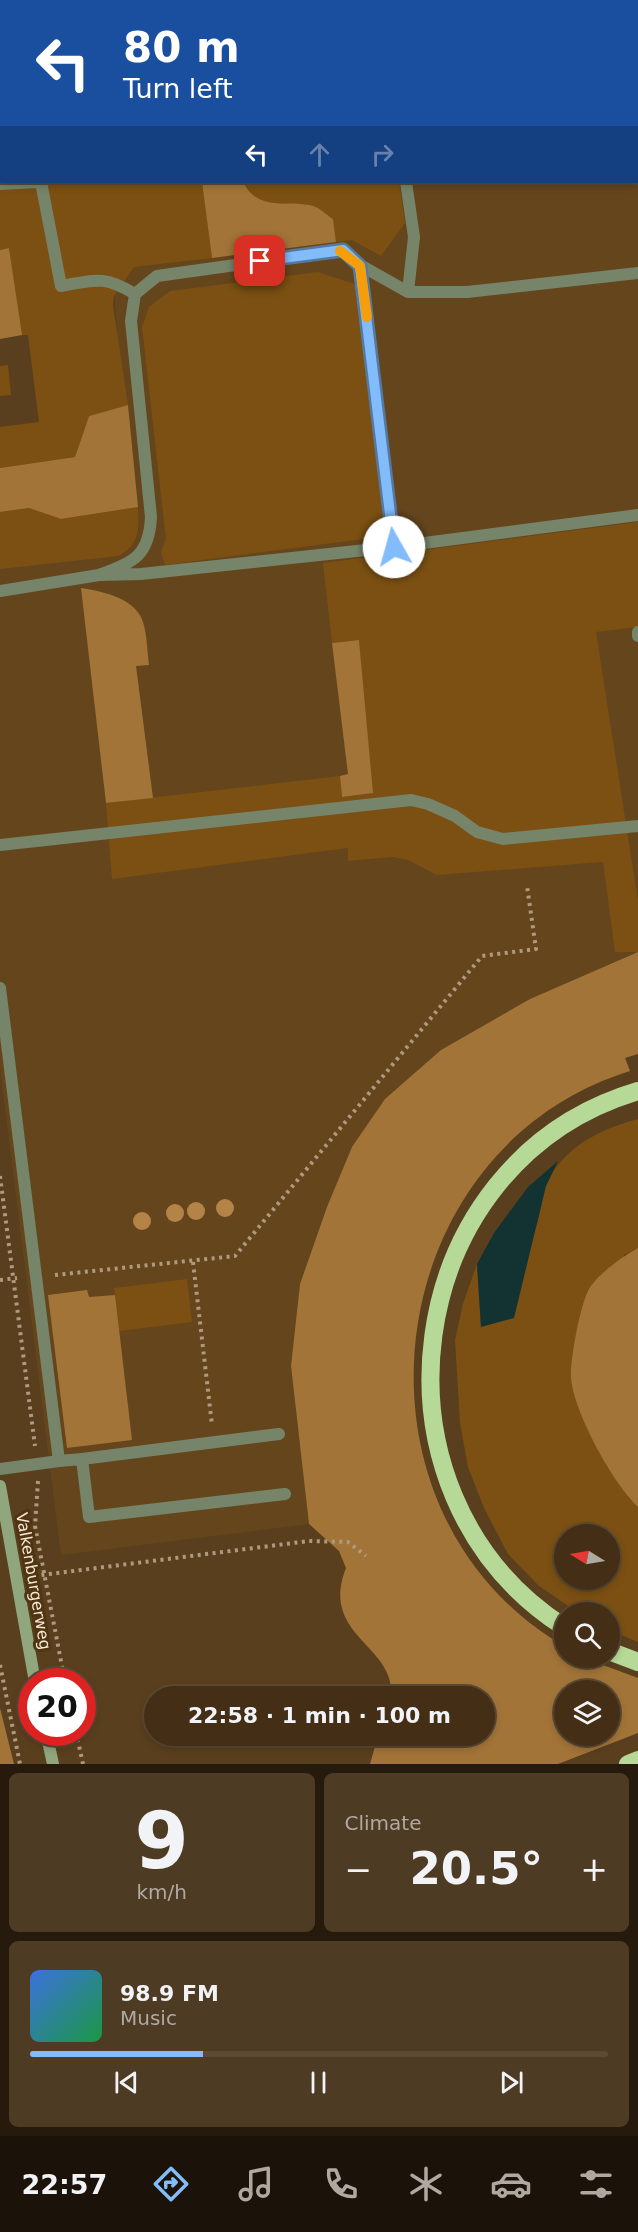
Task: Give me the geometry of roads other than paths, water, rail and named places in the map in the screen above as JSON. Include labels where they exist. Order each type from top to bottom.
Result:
[{"type":"highway","points":[[554,1620],[533,1604],[492,1561],[464,1517],[450,1488],[440,1460],[430,1404],[429,1367],[433,1335],[439,1300],[450,1265],[468,1227],[494,1189],[552,1133],[604,1103],[638,1091]]},
{"type":"highway","points":[[620,1655],[638,1662]]},
{"type":"highway","points":[[628,1764],[638,1760]]},
{"type":"street","name":"Valkenburgerweg","points":[[0,1486],[32,1668]]},
{"type":"street","points":[[49,1746],[53,1764]]},
{"type":"lane","points":[[0,184],[20,183]]},
{"type":"lane","points":[[39,183],[61,285],[92,280],[114,281],[135,294]]},
{"type":"lane","points":[[406,183],[414,237],[408,292]]},
{"type":"lane","points":[[99,575],[130,563],[142,552],[150,538],[151,517],[131,321],[135,294],[157,276],[343,250],[360,266],[408,292],[467,292],[638,273]]},
{"type":"lane","points":[[360,266],[394,547]]},
{"type":"lane","points":[[0,591],[99,575],[141,574],[394,547],[638,515]]},
{"type":"lane","points":[[0,845],[411,800],[428,804],[455,816],[477,832],[503,839],[638,826]]},
{"type":"lane","points":[[0,988],[38,1276],[59,1461]]},
{"type":"lane","points":[[0,1469],[279,1434]]},
{"type":"lane","points":[[82,1458],[89,1516],[285,1494]]},
{"type":"water","points":[[558,1161],[546,1186],[514,1318],[481,1327],[477,1264],[494,1233],[528,1187]]}]
